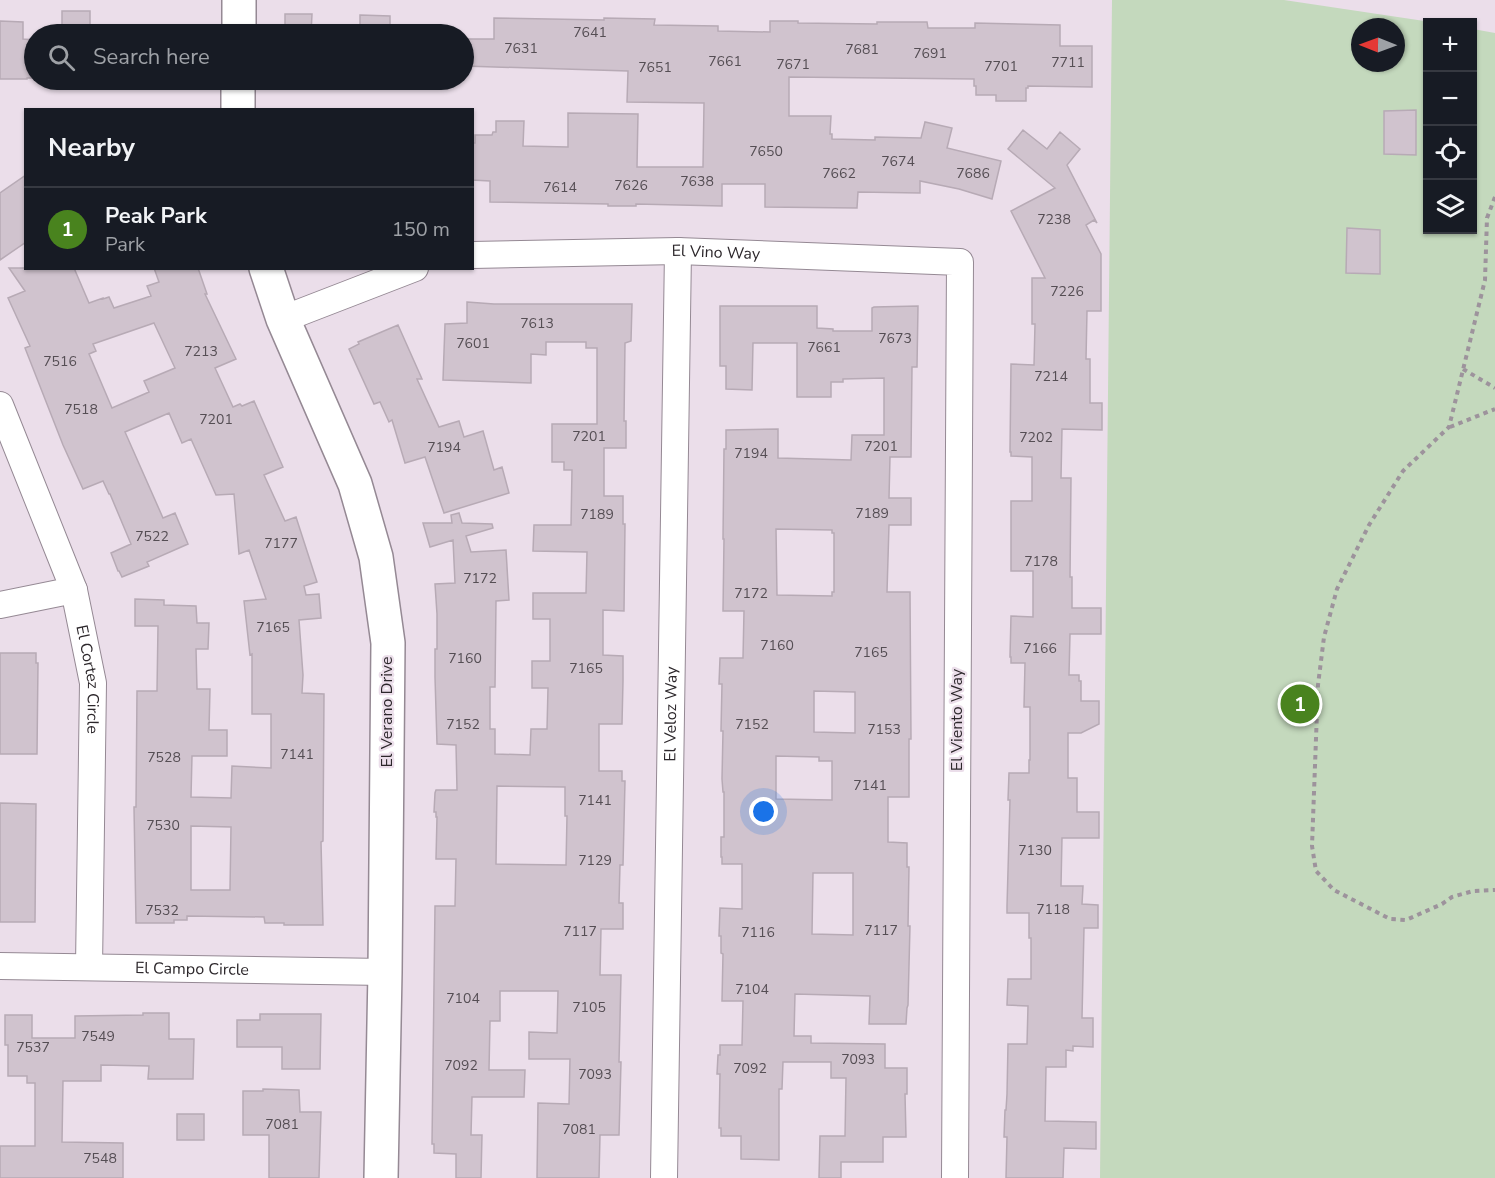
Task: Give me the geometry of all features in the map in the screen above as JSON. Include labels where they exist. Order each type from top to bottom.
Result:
[{"type":"street","points":[[239,0],[239,24]]},
{"type":"street","points":[[238,90],[238,108]]},
{"type":"street","name":"El Vino Way","points":[[474,255],[678,251],[960,262]]},
{"type":"street","name":"El Veloz Way","points":[[664,1178],[678,251]]},
{"type":"street","name":"El Viento Way","points":[[955,1178],[960,262]]},
{"type":"street","name":"El Verano Drive","points":[[267,270],[283,319],[355,484],[376,557],[388,643],[381,1178]]},
{"type":"street","points":[[283,319],[410,270]]},
{"type":"street","name":"El Cortez Circle","points":[[0,405],[74,590],[93,683],[89,968]]},
{"type":"street","points":[[0,605],[74,590]]},
{"type":"street","name":"El Campo Circle","points":[[0,966],[385,972]]},
{"type":"path","points":[[1449,427],[1485,280],[1487,218],[1495,197]]},
{"type":"path","points":[[1463,369],[1495,388]]},
{"type":"path","points":[[1495,409],[1449,427],[1403,471],[1369,525],[1337,589],[1324,637],[1318,685],[1312,846],[1316,871],[1334,890],[1390,919],[1406,920],[1452,897],[1473,891],[1495,890]]},
{"type":"green space","points":[[1112,0],[1284,0],[1404,18],[1351,18],[1351,72],[1405,72],[1405,18],[1423,21],[1423,234],[1477,234],[1477,30],[1495,33],[1495,1178],[1100,1178]]},
{"type":"building","points":[[62,11],[90,11],[90,24],[62,24]]},
{"type":"building","points":[[285,14],[312,14],[312,24],[285,24]]},
{"type":"building","points":[[360,15],[390,16],[390,24],[360,24]]},
{"type":"building","points":[[494,18],[655,19],[654,25],[718,26],[718,31],[770,32],[770,21],[877,24],[877,22],[927,22],[928,28],[975,28],[975,23],[1060,25],[1060,46],[1092,46],[1092,87],[1028,86],[1026,101],[996,101],[996,95],[976,95],[974,79],[789,77],[789,116],[831,116],[832,139],[921,138],[925,122],[952,128],[947,148],[1001,161],[992,199],[920,181],[920,193],[858,192],[857,208],[765,207],[765,184],[722,184],[722,206],[636,204],[636,206],[608,206],[608,204],[490,202],[490,181],[474,180],[474,143],[475,135],[492,135],[496,132],[496,121],[524,121],[523,146],[568,147],[568,113],[638,114],[637,167],[703,167],[704,103],[627,102],[628,71],[474,66],[474,39],[494,39]]},
{"type":"building","points":[[0,21],[23,22],[24,79],[0,79]]},
{"type":"building","points":[[1416,110],[1416,155],[1384,154],[1384,111]]},
{"type":"building","points":[[1023,130],[1047,149],[1060,132],[1080,149],[1067,165],[1097,223],[1094,220],[1086,225],[1101,254],[1101,311],[1087,311],[1086,359],[1090,359],[1090,403],[1102,403],[1102,430],[1062,429],[1061,478],[1071,478],[1072,608],[1101,608],[1101,634],[1070,634],[1069,675],[1079,675],[1081,701],[1099,701],[1099,724],[1081,733],[1068,733],[1068,778],[1077,778],[1077,812],[1099,812],[1099,838],[1062,838],[1061,886],[1083,886],[1082,904],[1098,905],[1098,928],[1084,928],[1082,1018],[1093,1018],[1093,1047],[1073,1046],[1073,1051],[1066,1050],[1066,1067],[1046,1067],[1045,1121],[1096,1122],[1096,1149],[1064,1148],[1063,1178],[1006,1178],[1007,1137],[1004,1137],[1008,1044],[1027,1044],[1028,1006],[1007,1005],[1008,979],[1031,979],[1029,913],[1007,913],[1009,773],[1029,773],[1030,760],[1030,707],[1024,707],[1025,663],[1011,663],[1011,616],[1033,617],[1033,571],[1011,571],[1011,501],[1032,501],[1032,457],[1011,456],[1010,452],[1011,364],[1034,365],[1035,324],[1032,324],[1032,278],[1045,278],[1011,211],[1055,188],[1008,149]]},
{"type":"building","points":[[24,176],[24,243],[0,260],[0,193]]},
{"type":"building","points":[[1347,228],[1380,230],[1380,274],[1346,273]]},
{"type":"building","points":[[9,268],[75,270],[89,303],[109,297],[114,308],[151,296],[147,286],[159,282],[155,270],[199,270],[207,294],[205,294],[236,359],[215,368],[233,407],[254,401],[283,467],[264,475],[285,521],[296,517],[317,582],[304,586],[306,595],[319,594],[321,618],[299,620],[302,693],[324,694],[323,841],[321,842],[323,925],[265,923],[264,917],[187,916],[187,920],[174,920],[174,923],[136,923],[134,807],[136,807],[137,691],[157,691],[158,626],[135,626],[135,599],[164,600],[164,605],[196,606],[197,623],[209,623],[208,649],[196,649],[197,689],[210,689],[209,730],[227,730],[227,756],[192,756],[191,797],[231,798],[232,766],[271,768],[271,714],[252,714],[252,654],[250,655],[244,601],[266,599],[249,550],[239,554],[234,494],[216,495],[191,439],[182,443],[169,413],[125,432],[163,518],[175,513],[188,544],[147,562],[149,566],[122,577],[111,553],[131,544],[103,481],[83,489],[25,348],[30,346],[8,298],[25,291]],"holes":[[[154,323],[175,368],[144,381],[149,392],[112,408],[89,354],[96,351],[93,344]],[[191,826],[231,827],[230,890],[191,890]]]},
{"type":"building","points":[[467,302],[632,304],[631,341],[625,343],[626,448],[604,448],[604,496],[623,496],[623,524],[625,524],[624,611],[603,610],[603,655],[623,656],[623,681],[622,724],[599,724],[599,771],[622,771],[622,781],[625,781],[623,865],[620,865],[619,903],[623,903],[623,929],[601,929],[600,975],[621,975],[619,1135],[600,1135],[599,1178],[537,1178],[538,1103],[569,1104],[570,1059],[529,1059],[529,1032],[557,1033],[558,991],[500,991],[500,1021],[490,1021],[489,1070],[525,1070],[524,1097],[472,1097],[471,1135],[482,1135],[481,1178],[456,1178],[456,1154],[434,1153],[434,1144],[432,1144],[435,906],[455,906],[456,859],[436,859],[435,793],[436,790],[457,790],[456,745],[437,744],[435,584],[455,583],[453,540],[430,547],[423,523],[452,523],[451,515],[459,513],[462,523],[492,524],[493,528],[466,536],[471,552],[506,550],[509,600],[496,601],[495,687],[490,687],[490,729],[495,729],[495,754],[530,755],[531,729],[547,729],[548,688],[532,688],[532,661],[550,661],[550,619],[533,619],[533,593],[586,593],[587,552],[533,551],[534,525],[571,525],[572,470],[564,470],[564,462],[552,462],[552,424],[597,424],[597,348],[586,348],[586,342],[546,342],[546,355],[531,354],[531,383],[443,380],[445,324],[467,323]],"holes":[[[497,786],[565,787],[566,865],[496,864]]]},
{"type":"building","points":[[720,306],[817,306],[817,328],[833,329],[833,331],[872,331],[872,308],[918,306],[917,367],[912,367],[911,457],[890,457],[889,498],[911,498],[911,525],[889,525],[887,592],[910,592],[909,797],[888,797],[888,842],[907,843],[907,867],[909,867],[908,926],[910,926],[906,1024],[869,1024],[870,996],[795,994],[794,1036],[811,1036],[811,1043],[885,1044],[885,1068],[907,1068],[906,1137],[883,1137],[883,1162],[841,1162],[841,1178],[819,1178],[820,1136],[845,1136],[846,1078],[831,1078],[831,1062],[783,1062],[782,1089],[779,1089],[779,1160],[741,1159],[741,1136],[721,1136],[721,1128],[719,1128],[718,1055],[720,1055],[720,1045],[742,1045],[743,1001],[722,1001],[723,954],[721,953],[721,936],[719,936],[720,908],[742,909],[742,864],[722,864],[721,857],[721,837],[724,837],[724,792],[720,658],[743,658],[744,611],[723,611],[724,449],[726,449],[726,430],[778,429],[778,458],[851,460],[852,435],[884,435],[884,378],[843,379],[843,382],[831,382],[831,397],[797,397],[797,343],[753,343],[752,390],[726,389],[726,366],[720,366]],"holes":[[[776,529],[832,530],[834,533],[834,592],[832,596],[777,595]],[[814,691],[855,692],[855,733],[814,732]],[[776,756],[819,757],[819,761],[832,761],[832,800],[776,799]],[[813,873],[853,873],[853,935],[812,934]]]},
{"type":"building","points":[[398,325],[422,379],[417,379],[439,427],[459,421],[464,437],[483,431],[494,470],[502,467],[509,493],[444,513],[425,457],[405,463],[392,420],[389,422],[380,402],[374,404],[349,349],[359,344],[358,342]]},
{"type":"building","points":[[0,653],[36,653],[36,663],[38,663],[37,754],[0,754]]},
{"type":"building","points":[[0,803],[36,804],[35,922],[0,922]]},
{"type":"building","points":[[143,1013],[169,1013],[169,1039],[194,1039],[193,1079],[148,1079],[149,1066],[101,1065],[101,1081],[63,1081],[62,1142],[123,1143],[123,1178],[0,1178],[0,1146],[35,1146],[35,1083],[27,1083],[27,1076],[8,1076],[5,1015],[32,1015],[32,1038],[75,1038],[75,1016],[143,1015]]},
{"type":"building","points":[[260,1014],[321,1014],[320,1069],[282,1069],[282,1047],[237,1047],[237,1020],[260,1020]]},
{"type":"building","points":[[263,1089],[299,1090],[300,1112],[321,1112],[319,1178],[269,1178],[269,1135],[243,1135],[243,1091],[263,1091]]},
{"type":"building","points":[[177,1114],[204,1114],[204,1140],[177,1140]]},
{"type":"place","name":"Peak Park","points":[[1300,704]]}]
